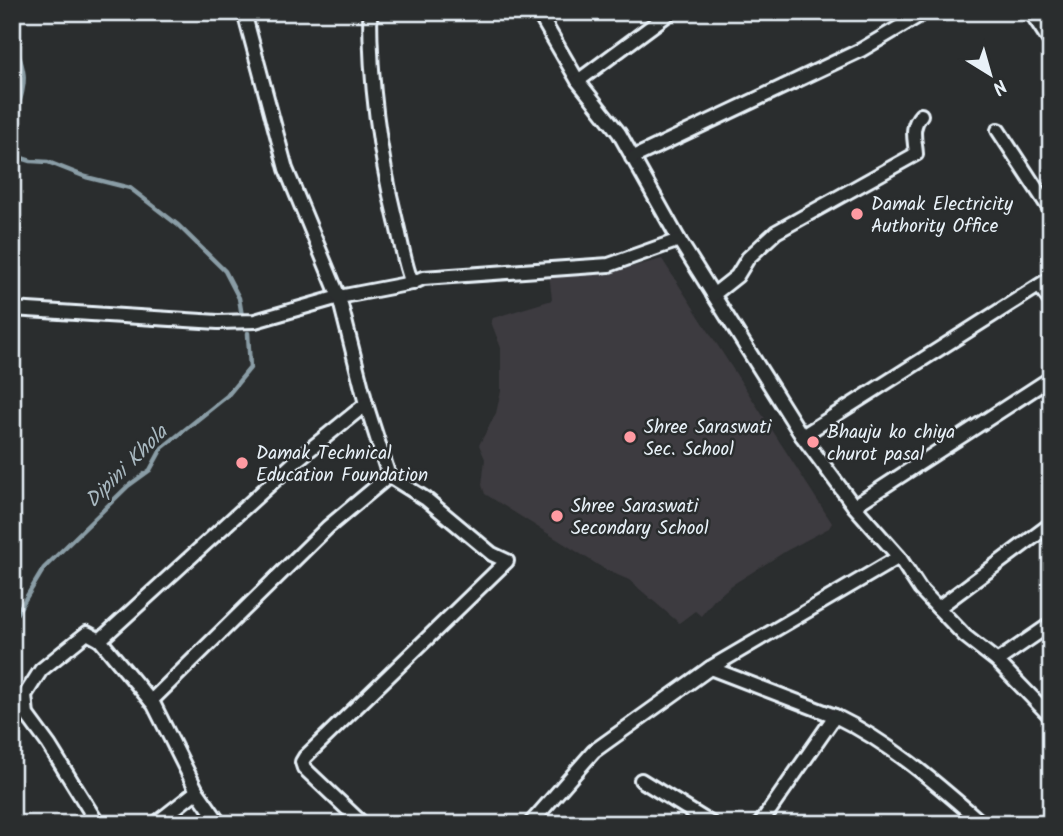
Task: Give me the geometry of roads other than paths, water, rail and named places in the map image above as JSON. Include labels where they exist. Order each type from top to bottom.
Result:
[{"type":"street","points":[[244,12],[286,169],[339,297],[366,404],[389,476],[426,499],[492,554],[507,561],[302,762],[304,768],[363,824]]},
{"type":"street","points":[[370,12],[379,136],[388,187],[412,283]]},
{"type":"street","points":[[538,12],[578,81],[619,132],[679,240],[802,436],[854,506],[899,556],[920,589],[965,636],[997,661],[1051,717]]},
{"type":"street","points":[[578,81],[671,12]]},
{"type":"street","points":[[632,158],[861,50],[925,12]]},
{"type":"street","points":[[1031,12],[1051,43]]},
{"type":"street","points":[[713,295],[737,276],[748,258],[775,232],[916,154],[914,122],[921,114]]},
{"type":"street","points":[[998,130],[1051,211]]},
{"type":"street","points":[[12,309],[218,322],[255,321],[339,297],[412,283],[424,278],[608,265],[679,240]]},
{"type":"street","points":[[802,436],[1051,278]]},
{"type":"street","points":[[1039,286],[1051,302]]},
{"type":"street","points":[[854,506],[1051,378]]},
{"type":"street","points":[[100,640],[287,469],[366,404]]},
{"type":"street","points":[[150,701],[328,527],[389,476]]},
{"type":"street","points":[[938,608],[1051,524]]},
{"type":"street","points":[[530,824],[594,751],[710,668],[899,556]]},
{"type":"street","points":[[997,661],[1051,624]]},
{"type":"street","points":[[98,824],[27,715],[25,695],[41,670],[87,632],[100,640],[150,701],[197,791],[220,824]]},
{"type":"street","points":[[710,668],[835,716],[861,729],[924,772],[984,824]]},
{"type":"street","points":[[760,824],[835,716]]},
{"type":"street","points":[[641,780],[712,824]]},
{"type":"street","points":[[155,824],[197,791]]},
{"type":"waterway","points":[[12,37],[24,82],[12,126]]},
{"type":"waterway","points":[[12,155],[31,161],[48,162],[86,177],[130,188],[178,225],[225,271],[239,298],[242,316]]},
{"type":"waterway","name":"Dipini Khola","points":[[12,621],[44,568],[128,486],[150,470],[162,448],[227,396],[250,368],[248,333]]},
{"type":"place","name":"Damak Electricity Authority Office","points":[[857,214]]},
{"type":"place","name":"Shree Saraswati Sec. School","points":[[630,437]]},
{"type":"place","name":"Bhauju ko chiya churot pasal","points":[[813,442]]},
{"type":"place","name":"Damak Technical Education Foundation","points":[[242,463]]},
{"type":"place","name":"Shree Saraswati Secondary School","points":[[557,516]]}]
